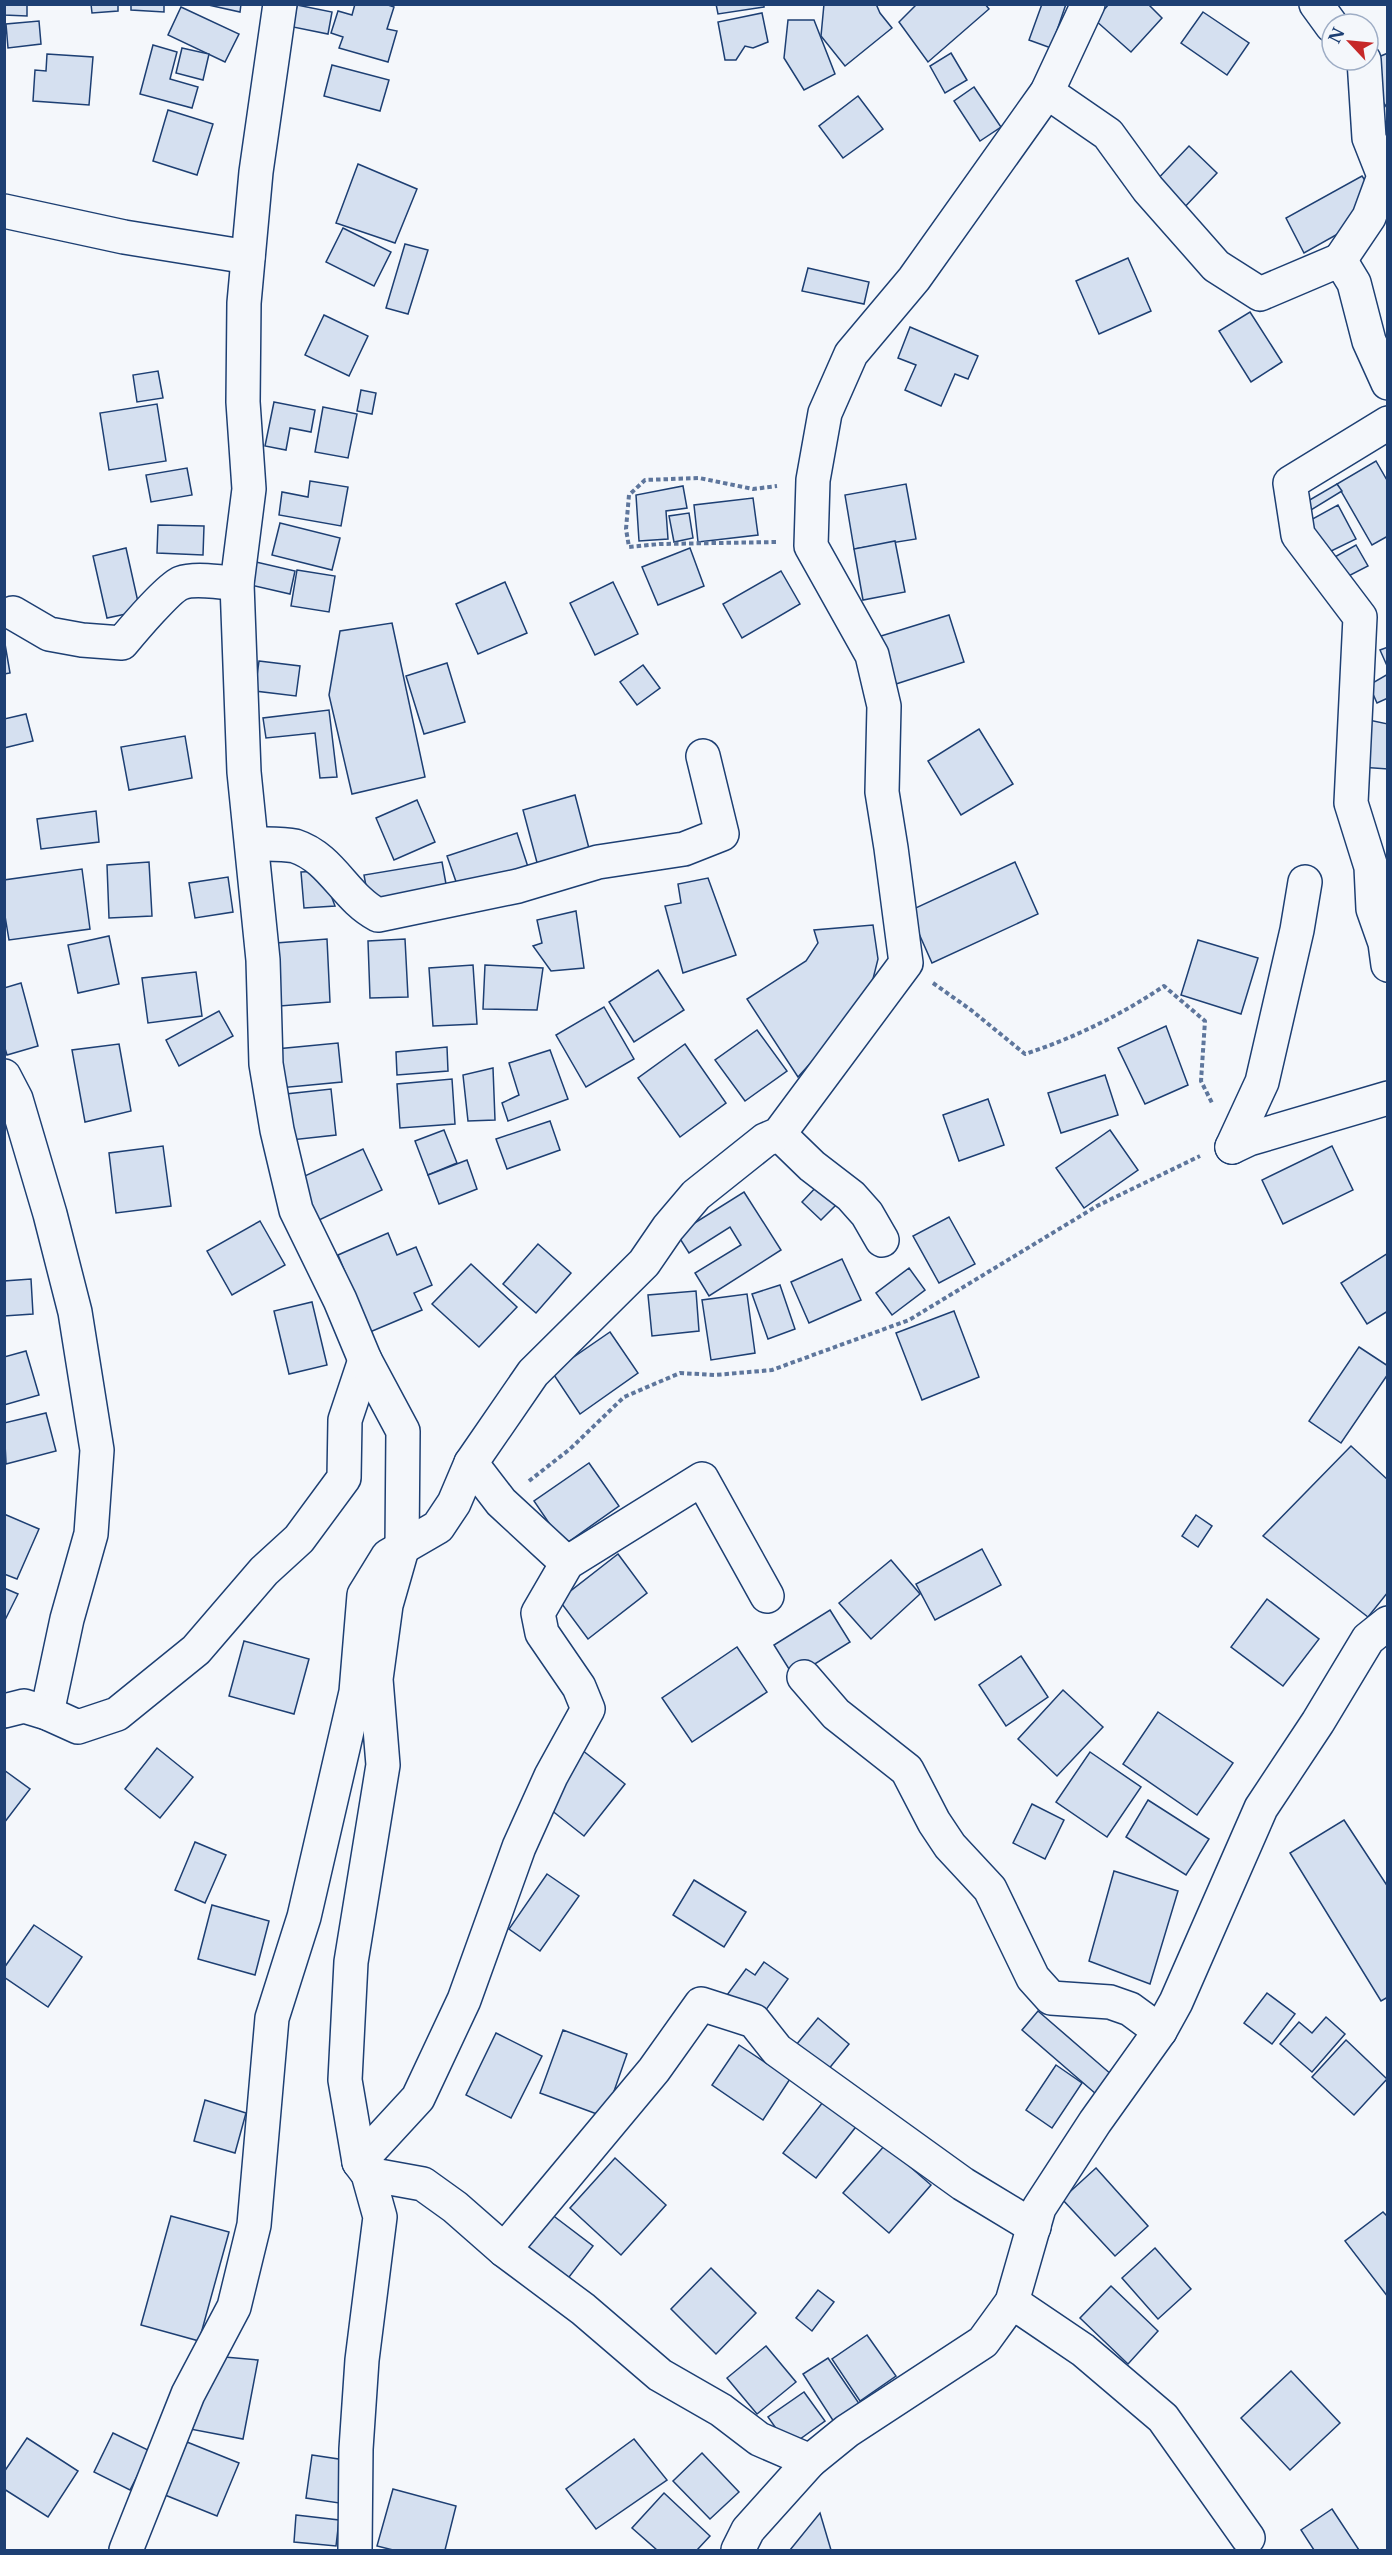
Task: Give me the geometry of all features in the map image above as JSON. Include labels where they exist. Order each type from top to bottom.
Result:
[{"type":"street","points":[[280,4],[256,172],[244,303],[243,402],[249,489],[237,584],[244,772],[263,960],[266,1064],[277,1130],[296,1210],[340,1300],[365,1360],[403,1431],[402,1549],[386,1605],[375,1679],[383,1765],[351,1962],[345,2080],[363,2168],[380,2217],[362,2360],[356,2449],[355,2550]]},
{"type":"street","points":[[126,2550],[188,2394],[234,2307],[254,2225],[272,2018],[304,1917],[356,1692],[364,1596],[388,1556],[438,1527],[454,1503],[471,1463],[533,1373],[644,1263],[668,1228],[696,1195],[765,1140],[778,1134],[906,963],[882,792],[884,706],[872,655],[811,546],[813,480],[825,413],[851,354],[915,279],[1047,92],[1088,4]]},
{"type":"street","points":[[1047,92],[1108,134],[1148,189],[1216,266],[1260,294],[1340,260],[1369,217],[1384,176],[1369,138],[1365,72]]},
{"type":"street","points":[[4,211],[124,237],[248,257]]},
{"type":"street","points":[[1340,260],[1354,283],[1369,340],[1388,383]]},
{"type":"street","points":[[1388,423],[1290,483],[1298,535],[1360,617],[1351,803],[1371,867],[1373,909],[1384,943],[1388,965]]},
{"type":"street","points":[[13,613],[49,634],[82,640],[122,643],[149,612],[180,583],[207,581],[237,584]]},
{"type":"street","points":[[252,844],[294,846],[318,857],[362,907],[378,915],[518,886],[598,862],[684,849],[722,834],[703,756]]},
{"type":"street","points":[[1232,1147],[1262,1082],[1295,940],[1305,882]]},
{"type":"street","points":[[4,1076],[16,1099],[75,1312],[97,1450],[91,1534],[67,1619],[47,1713]]},
{"type":"street","points":[[1232,1147],[1249,1139],[1388,1098]]},
{"type":"street","points":[[778,1134],[812,1166],[851,1196],[867,1214],[882,1240]]},
{"type":"street","points":[[4,1711],[24,1706],[47,1713],[78,1727],[117,1714],[196,1650],[264,1571],[299,1539],[344,1478],[345,1420],[365,1360]]},
{"type":"street","points":[[471,1463],[501,1502],[567,1563]]},
{"type":"street","points":[[363,2168],[418,2098],[464,2000],[519,1847],[551,1776],[588,1709],[579,1687],[542,1633],[538,1613],[567,1563],[702,1479],[767,1596]]},
{"type":"street","points":[[738,2550],[748,2530],[810,2461],[847,2431],[983,2342],[1012,2302],[1039,2208],[1095,2122],[1160,2031],[1176,2002],[1261,1808],[1318,1722],[1368,1639],[1388,1623]]},
{"type":"street","points":[[804,1677],[836,1714],[907,1770],[934,1822],[950,1846],[990,1889],[1033,1978],[1051,1998],[1110,2002],[1130,2009],[1160,2031]]},
{"type":"street","points":[[504,2250],[654,2070],[701,2004],[754,2021],[777,2050],[963,2184],[1034,2227]]},
{"type":"street","points":[[363,2168],[423,2184],[455,2207],[504,2250],[583,2309],[660,2374],[721,2410],[759,2439],[810,2461]]},
{"type":"street","points":[[1012,2302],[1083,2350],[1162,2418],[1248,2538]]},
{"type":"path","points":[[811,546],[795,539],[780,542],[660,544],[629,548],[626,529],[629,495],[645,480],[699,478],[753,489],[813,480]]},
{"type":"path","points":[[501,1502],[570,1449],[624,1397],[680,1373],[715,1375],[772,1370],[909,1320],[1097,1206],[1184,1161],[1232,1147],[1201,1081],[1205,1022],[1164,986],[1129,1010],[1093,1025],[1068,1040],[1025,1054],[971,1010],[906,963]]},
{"type":"building","points":[[4,4],[27,4],[27,16],[4,15]]},
{"type":"building","points":[[91,4],[118,4],[118,11],[92,13]]},
{"type":"building","points":[[131,4],[164,4],[164,12],[131,10]]},
{"type":"building","points":[[204,4],[241,4],[240,12]]},
{"type":"building","points":[[355,4],[385,4],[394,7],[387,29],[397,31],[388,62],[339,48],[343,37],[331,33],[338,11],[352,15]]},
{"type":"building","points":[[716,4],[764,4],[764,7],[718,14]]},
{"type":"building","points":[[824,4],[876,4],[892,28],[845,66],[821,36]]},
{"type":"building","points":[[917,4],[985,4],[989,9],[928,62],[899,22]]},
{"type":"building","points":[[1042,4],[1066,4],[1051,48],[1029,40]]},
{"type":"building","points":[[1109,4],[1148,4],[1162,18],[1131,52],[1095,20]]},
{"type":"building","points":[[297,5],[332,12],[328,34],[293,27]]},
{"type":"building","points":[[181,7],[239,34],[225,62],[168,35]]},
{"type":"building","points":[[1203,12],[1249,43],[1227,75],[1181,43]]},
{"type":"building","points":[[762,13],[768,42],[753,48],[745,46],[736,60],[725,60],[718,22]]},
{"type":"building","points":[[788,20],[814,20],[835,74],[804,90],[784,58]]},
{"type":"building","points":[[39,21],[41,44],[8,48],[6,24]]},
{"type":"building","points":[[153,45],[177,52],[170,79],[198,87],[192,108],[140,94]]},
{"type":"building","points":[[182,48],[209,54],[203,80],[176,73]]},
{"type":"building","points":[[951,53],[967,80],[945,93],[930,66]]},
{"type":"building","points":[[1388,53],[1387,108],[1377,92],[1372,72],[1380,72],[1380,56]]},
{"type":"building","points":[[47,54],[93,57],[89,105],[33,101],[35,70],[46,71]]},
{"type":"building","points":[[332,65],[389,80],[380,111],[324,96]]},
{"type":"building","points":[[974,87],[1001,127],[980,141],[954,101]]},
{"type":"building","points":[[858,96],[883,129],[843,158],[819,126]]},
{"type":"building","points":[[168,110],[213,124],[197,175],[153,161]]},
{"type":"building","points":[[1189,146],[1217,173],[1180,212],[1152,185]]},
{"type":"building","points":[[358,164],[417,189],[395,243],[336,223]]},
{"type":"building","points":[[1362,176],[1373,192],[1368,217],[1304,253],[1286,218]]},
{"type":"building","points":[[343,228],[391,252],[374,286],[326,262]]},
{"type":"building","points":[[405,244],[428,250],[408,314],[386,308]]},
{"type":"building","points":[[1128,258],[1151,311],[1099,334],[1076,281]]},
{"type":"building","points":[[808,268],[869,282],[864,304],[802,291]]},
{"type":"building","points":[[1250,312],[1282,362],[1251,382],[1219,331]]},
{"type":"building","points":[[324,315],[368,336],[349,376],[305,355]]},
{"type":"building","points":[[910,327],[978,356],[968,379],[955,374],[941,406],[905,390],[916,365],[898,358]]},
{"type":"building","points":[[158,371],[163,398],[137,402],[133,375]]},
{"type":"building","points":[[361,390],[376,393],[372,414],[357,411]]},
{"type":"building","points":[[274,402],[315,410],[311,432],[290,428],[286,450],[265,446]]},
{"type":"building","points":[[157,404],[166,461],[109,470],[100,413]]},
{"type":"building","points":[[323,407],[357,414],[348,458],[315,452]]},
{"type":"building","points":[[1376,461],[1388,482],[1388,536],[1372,545],[1337,484]]},
{"type":"building","points":[[187,468],[192,495],[151,502],[146,475]]},
{"type":"building","points":[[310,481],[348,487],[341,526],[279,515],[282,492],[308,497]]},
{"type":"building","points":[[906,484],[916,539],[854,549],[845,495]]},
{"type":"building","points":[[1337,484],[1342,491],[1306,513],[1301,505]]},
{"type":"building","points":[[683,486],[687,508],[666,511],[668,539],[639,541],[636,495]]},
{"type":"building","points":[[753,498],[758,535],[698,542],[694,505]]},
{"type":"building","points":[[1338,505],[1356,539],[1323,555],[1307,522]]},
{"type":"building","points":[[689,513],[693,538],[674,542],[669,516]]},
{"type":"building","points":[[280,523],[340,538],[332,570],[272,555]]},
{"type":"building","points":[[158,525],[204,526],[203,555],[157,553]]},
{"type":"building","points":[[895,541],[905,592],[863,600],[854,549]]},
{"type":"building","points":[[1356,545],[1368,566],[1335,583],[1324,563]]},
{"type":"building","points":[[126,548],[140,611],[107,618],[93,556]]},
{"type":"building","points":[[690,548],[704,586],[658,605],[642,567]]},
{"type":"building","points":[[256,562],[295,571],[290,594],[251,585]]},
{"type":"building","points":[[297,570],[335,576],[329,612],[291,606]]},
{"type":"building","points":[[781,571],[800,604],[742,638],[723,604]]},
{"type":"building","points":[[505,582],[527,633],[478,654],[456,604]]},
{"type":"building","points":[[613,582],[638,634],[595,655],[570,603]]},
{"type":"building","points":[[949,615],[964,662],[896,684],[881,636]]},
{"type":"building","points":[[392,623],[425,777],[352,794],[329,695],[340,631]]},
{"type":"building","points":[[4,644],[10,673],[4,674]]},
{"type":"building","points":[[1388,647],[1388,668],[1380,650]]},
{"type":"building","points":[[259,661],[300,666],[296,696],[255,691]]},
{"type":"building","points":[[447,663],[465,722],[424,734],[406,676]]},
{"type":"building","points":[[643,665],[660,688],[637,705],[620,682]]},
{"type":"building","points":[[1388,674],[1388,698],[1377,703],[1369,685]]},
{"type":"building","points":[[329,710],[337,777],[320,778],[315,733],[266,738],[263,718]]},
{"type":"building","points":[[26,714],[33,741],[4,748],[4,719]]},
{"type":"building","points":[[1364,719],[1388,724],[1388,769],[1360,767]]},
{"type":"building","points":[[979,729],[1013,784],[961,815],[928,761]]},
{"type":"building","points":[[185,736],[192,778],[129,790],[121,747]]},
{"type":"building","points":[[575,795],[591,856],[539,870],[523,810]]},
{"type":"building","points":[[417,800],[435,842],[394,860],[376,818]]},
{"type":"building","points":[[96,811],[99,842],[41,849],[37,819]]},
{"type":"building","points":[[517,833],[529,870],[460,893],[447,856]]},
{"type":"building","points":[[149,862],[152,916],[109,918],[107,865]]},
{"type":"building","points":[[442,862],[448,895],[370,908],[364,875]]},
{"type":"building","points":[[1015,862],[1038,914],[932,963],[909,911]]},
{"type":"building","points":[[82,869],[90,929],[9,940],[4,910],[4,880]]},
{"type":"building","points":[[322,871],[335,906],[304,908],[301,872]]},
{"type":"building","points":[[228,877],[233,912],[195,918],[189,883]]},
{"type":"building","points":[[708,878],[736,955],[683,973],[665,906],[681,903],[678,884]]},
{"type":"building","points":[[576,911],[584,968],[551,971],[533,946],[542,943],[537,920]]},
{"type":"building","points":[[873,925],[878,959],[868,999],[798,1077],[747,999],[806,961],[818,943],[814,930]]},
{"type":"building","points":[[109,936],[119,984],[78,993],[68,945]]},
{"type":"building","points":[[327,939],[330,1002],[280,1006],[276,943]]},
{"type":"building","points":[[405,939],[408,997],[370,998],[368,941]]},
{"type":"building","points":[[1198,940],[1258,958],[1241,1014],[1181,995]]},
{"type":"building","points":[[473,965],[477,1024],[433,1026],[429,968]]},
{"type":"building","points":[[485,965],[543,968],[537,1010],[483,1009]]},
{"type":"building","points":[[658,970],[684,1010],[634,1042],[609,1002]]},
{"type":"building","points":[[196,972],[202,1016],[148,1023],[142,978]]},
{"type":"building","points":[[21,983],[38,1046],[7,1055],[4,1045],[4,988]]},
{"type":"building","points":[[604,1007],[634,1059],[586,1087],[556,1035]]},
{"type":"building","points":[[219,1011],[233,1036],[179,1066],[166,1040]]},
{"type":"building","points":[[1166,1026],[1188,1085],[1145,1104],[1118,1048]]},
{"type":"building","points":[[757,1030],[787,1071],[745,1101],[715,1060]]},
{"type":"building","points":[[338,1043],[342,1082],[279,1088],[276,1049]]},
{"type":"building","points":[[119,1044],[131,1111],[85,1122],[72,1050]]},
{"type":"building","points":[[685,1044],[726,1103],[680,1137],[638,1078]]},
{"type":"building","points":[[447,1047],[448,1071],[397,1075],[396,1052]]},
{"type":"building","points":[[550,1050],[568,1099],[508,1121],[502,1103],[519,1095],[509,1063]]},
{"type":"building","points":[[493,1068],[495,1120],[468,1121],[463,1075]]},
{"type":"building","points":[[1105,1075],[1118,1115],[1061,1133],[1048,1093]]},
{"type":"building","points":[[452,1079],[455,1124],[400,1128],[397,1084]]},
{"type":"building","points":[[331,1089],[336,1135],[291,1140],[286,1094]]},
{"type":"building","points":[[988,1099],[1004,1145],[959,1161],[943,1115]]},
{"type":"building","points":[[550,1121],[560,1150],[507,1169],[496,1139]]},
{"type":"building","points":[[444,1130],[457,1163],[428,1175],[415,1141]]},
{"type":"building","points":[[1110,1130],[1138,1170],[1084,1208],[1056,1168]]},
{"type":"building","points":[[163,1146],[171,1206],[116,1213],[109,1153]]},
{"type":"building","points":[[1332,1146],[1353,1190],[1283,1224],[1262,1180]]},
{"type":"building","points":[[363,1149],[382,1190],[315,1222],[296,1180]]},
{"type":"building","points":[[467,1160],[477,1189],[439,1204],[428,1175]]},
{"type":"building","points":[[819,1184],[838,1203],[821,1220],[802,1202]]},
{"type":"building","points":[[744,1192],[781,1250],[709,1296],[695,1273],[741,1245],[730,1227],[689,1253],[677,1234]]},
{"type":"building","points":[[949,1217],[975,1264],[939,1283],[913,1236]]},
{"type":"building","points":[[260,1221],[285,1265],[232,1295],[207,1251]]},
{"type":"building","points":[[388,1233],[397,1255],[416,1247],[432,1285],[414,1293],[422,1310],[370,1332],[338,1255]]},
{"type":"building","points":[[538,1244],[571,1273],[536,1313],[503,1284]]},
{"type":"building","points":[[1388,1253],[1388,1311],[1367,1324],[1341,1283]]},
{"type":"building","points":[[842,1259],[861,1300],[809,1323],[791,1282]]},
{"type":"building","points":[[471,1264],[517,1307],[479,1347],[432,1304]]},
{"type":"building","points":[[909,1268],[925,1290],[892,1315],[876,1293]]},
{"type":"building","points":[[31,1279],[33,1314],[4,1316],[4,1281]]},
{"type":"building","points":[[780,1285],[795,1329],[768,1339],[752,1294]]},
{"type":"building","points":[[696,1291],[699,1331],[652,1336],[648,1295]]},
{"type":"building","points":[[747,1294],[755,1353],[711,1360],[702,1300]]},
{"type":"building","points":[[312,1302],[327,1365],[289,1374],[274,1311]]},
{"type":"building","points":[[954,1311],[979,1377],[922,1400],[896,1333]]},
{"type":"building","points":[[610,1332],[638,1373],[580,1414],[552,1372]]},
{"type":"building","points":[[1359,1347],[1388,1366],[1388,1374],[1341,1443],[1309,1421]]},
{"type":"building","points":[[26,1351],[39,1395],[4,1405],[4,1357]]},
{"type":"building","points":[[46,1413],[56,1451],[6,1464],[4,1423]]},
{"type":"building","points":[[1351,1446],[1388,1480],[1388,1592],[1368,1617],[1263,1536]]},
{"type":"building","points":[[589,1463],[619,1506],[564,1545],[534,1501]]},
{"type":"building","points":[[4,1514],[39,1529],[17,1579],[4,1574]]},
{"type":"building","points":[[1196,1515],[1212,1526],[1198,1547],[1182,1536]]},
{"type":"building","points":[[982,1549],[1001,1585],[935,1620],[916,1584]]},
{"type":"building","points":[[618,1554],[647,1593],[588,1639],[559,1600]]},
{"type":"building","points":[[891,1560],[920,1594],[871,1639],[839,1603]]},
{"type":"building","points":[[4,1588],[18,1594],[4,1622]]},
{"type":"building","points":[[1267,1599],[1319,1639],[1283,1686],[1231,1647]]},
{"type":"building","points":[[830,1610],[850,1642],[794,1677],[774,1645]]},
{"type":"building","points":[[244,1641],[309,1659],[294,1714],[229,1696]]},
{"type":"building","points":[[737,1647],[767,1692],[692,1742],[662,1698]]},
{"type":"building","points":[[1021,1656],[1048,1697],[1006,1726],[979,1685]]},
{"type":"building","points":[[1063,1690],[1103,1727],[1057,1776],[1018,1739]]},
{"type":"building","points":[[1158,1712],[1233,1763],[1197,1815],[1123,1764]]},
{"type":"building","points":[[157,1748],[193,1777],[160,1818],[125,1789]]},
{"type":"building","points":[[582,1750],[625,1784],[584,1836],[541,1802]]},
{"type":"building","points":[[1090,1752],[1141,1787],[1107,1837],[1056,1802]]},
{"type":"building","points":[[4,1770],[30,1789],[4,1823]]},
{"type":"building","points":[[1148,1800],[1209,1839],[1186,1875],[1126,1837]]},
{"type":"building","points":[[1032,1804],[1064,1820],[1045,1859],[1013,1843]]},
{"type":"building","points":[[1344,1820],[1388,1887],[1388,1997],[1381,2001],[1290,1853]]},
{"type":"building","points":[[195,1842],[226,1855],[205,1903],[175,1890]]},
{"type":"building","points":[[1114,1871],[1178,1891],[1150,1984],[1089,1961]]},
{"type":"building","points":[[547,1874],[579,1896],[540,1951],[509,1929]]},
{"type":"building","points":[[694,1880],[746,1912],[724,1947],[673,1915]]},
{"type":"building","points":[[212,1905],[269,1921],[255,1975],[198,1959]]},
{"type":"building","points":[[34,1925],[82,1957],[48,2007],[4,1977],[4,1968]]},
{"type":"building","points":[[764,1962],[788,1979],[760,2018],[727,1995],[746,1969],[755,1975]]},
{"type":"building","points":[[1267,1993],[1295,2014],[1272,2044],[1244,2023]]},
{"type":"building","points":[[1038,2011],[1112,2075],[1096,2094],[1022,2030]]},
{"type":"building","points":[[1326,2017],[1345,2034],[1312,2072],[1280,2044],[1299,2022],[1312,2033]]},
{"type":"building","points":[[818,2018],[849,2044],[823,2076],[792,2050]]},
{"type":"building","points":[[563,2030],[627,2054],[605,2117],[540,2093]]},
{"type":"building","points":[[496,2033],[542,2056],[511,2118],[466,2095]]},
{"type":"building","points":[[1346,2040],[1387,2079],[1354,2115],[1312,2077]]},
{"type":"building","points":[[739,2045],[790,2079],[763,2120],[712,2085]]},
{"type":"building","points":[[1056,2065],[1082,2083],[1052,2128],[1026,2110]]},
{"type":"building","points":[[830,2093],[862,2119],[816,2178],[783,2153]]},
{"type":"building","points":[[205,2100],[246,2113],[235,2153],[194,2141]]},
{"type":"building","points":[[885,2145],[931,2185],[889,2233],[843,2193]]},
{"type":"building","points":[[615,2158],[666,2205],[621,2255],[570,2208]]},
{"type":"building","points":[[1096,2168],[1148,2226],[1115,2256],[1062,2199]]},
{"type":"building","points":[[1383,2212],[1388,2217],[1388,2297],[1345,2241]]},
{"type":"building","points":[[551,2214],[593,2246],[566,2281],[525,2249]]},
{"type":"building","points":[[171,2216],[229,2232],[199,2341],[141,2325]]},
{"type":"building","points":[[1155,2248],[1191,2289],[1158,2319],[1122,2278]]},
{"type":"building","points":[[711,2268],[756,2313],[716,2354],[671,2309]]},
{"type":"building","points":[[1111,2286],[1158,2331],[1128,2364],[1080,2318]]},
{"type":"building","points":[[818,2290],[834,2302],[812,2331],[796,2318]]},
{"type":"building","points":[[867,2335],[896,2376],[860,2401],[832,2359]]},
{"type":"building","points":[[766,2346],[796,2382],[757,2414],[727,2378]]},
{"type":"building","points":[[213,2356],[258,2360],[243,2439],[190,2429]]},
{"type":"building","points":[[828,2358],[860,2405],[834,2422],[803,2374]]},
{"type":"building","points":[[1291,2371],[1340,2423],[1290,2470],[1241,2418]]},
{"type":"building","points":[[804,2392],[825,2421],[789,2447],[768,2417]]},
{"type":"building","points":[[113,2433],[150,2451],[130,2490],[94,2472]]},
{"type":"building","points":[[27,2438],[78,2471],[48,2517],[4,2489],[4,2472]]},
{"type":"building","points":[[634,2439],[667,2480],[596,2529],[566,2489]]},
{"type":"building","points":[[187,2442],[239,2463],[217,2516],[165,2495]]},
{"type":"building","points":[[702,2453],[739,2492],[710,2519],[673,2481]]},
{"type":"building","points":[[312,2455],[345,2460],[339,2503],[306,2498]]},
{"type":"building","points":[[393,2489],[456,2506],[445,2550],[393,2550],[377,2546]]},
{"type":"building","points":[[664,2493],[710,2536],[697,2550],[657,2550],[632,2528]]},
{"type":"building","points":[[1332,2509],[1359,2550],[1314,2550],[1301,2530]]},
{"type":"building","points":[[820,2513],[831,2550],[790,2550]]},
{"type":"building","points":[[296,2515],[339,2520],[336,2546],[294,2542]]}]
